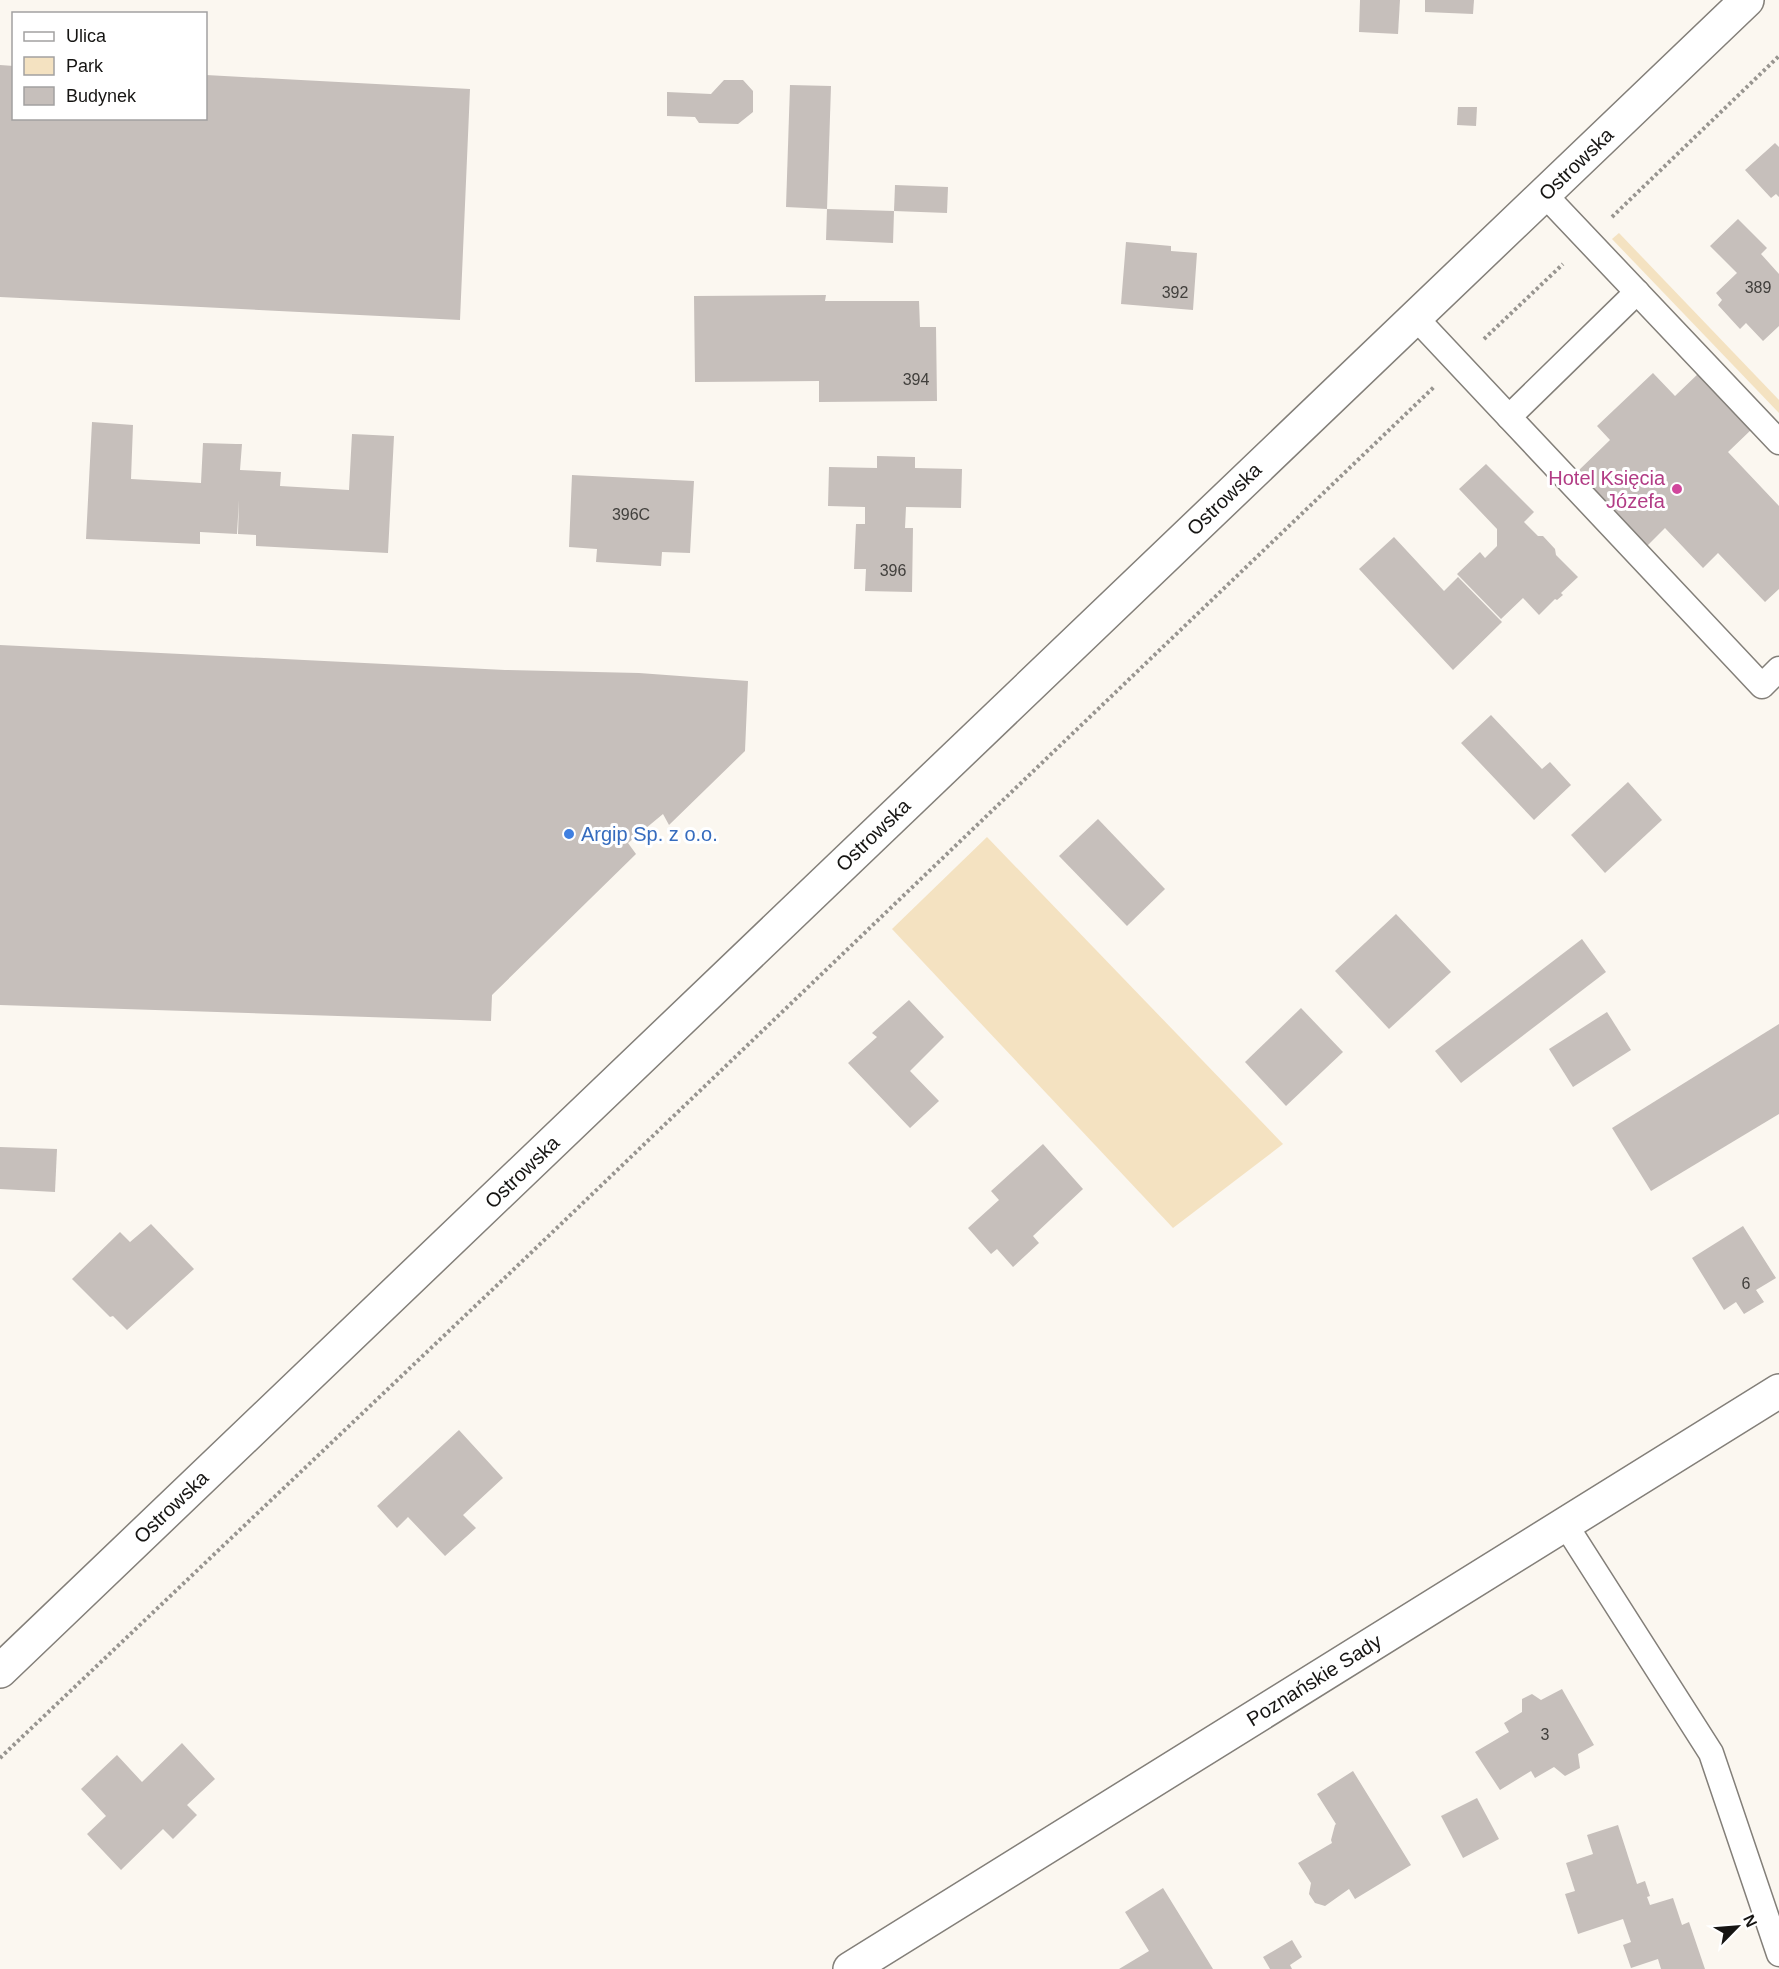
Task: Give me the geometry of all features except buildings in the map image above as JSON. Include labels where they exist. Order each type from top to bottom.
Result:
[{"type":"street","name":"Ostrowska","points":[[0,1671],[1747,0]]},
{"type":"street","name":"Poznańskie Sady","points":[[850,1969],[1779,1391]]},
{"type":"lane","points":[[1544,194],[1779,442]]},
{"type":"lane","points":[[1509,417],[1637,292]]},
{"type":"lane","points":[[1415,317],[1762,686],[1779,669]]},
{"type":"lane","points":[[1565,1524],[1711,1753],[1779,1954]]},
{"type":"path","points":[[0,1758],[503,1280],[1779,56]]},
{"type":"green space","points":[[1619,233],[1779,400],[1779,413],[1612,239]]},
{"type":"green space","points":[[987,837],[1283,1144],[1173,1228],[892,929]]},
{"type":"place","name":"Hotel Księcia Józefa","points":[[1677,489]]},
{"type":"place","name":"Argip Sp. z o.o.","points":[[569,834]]}]
